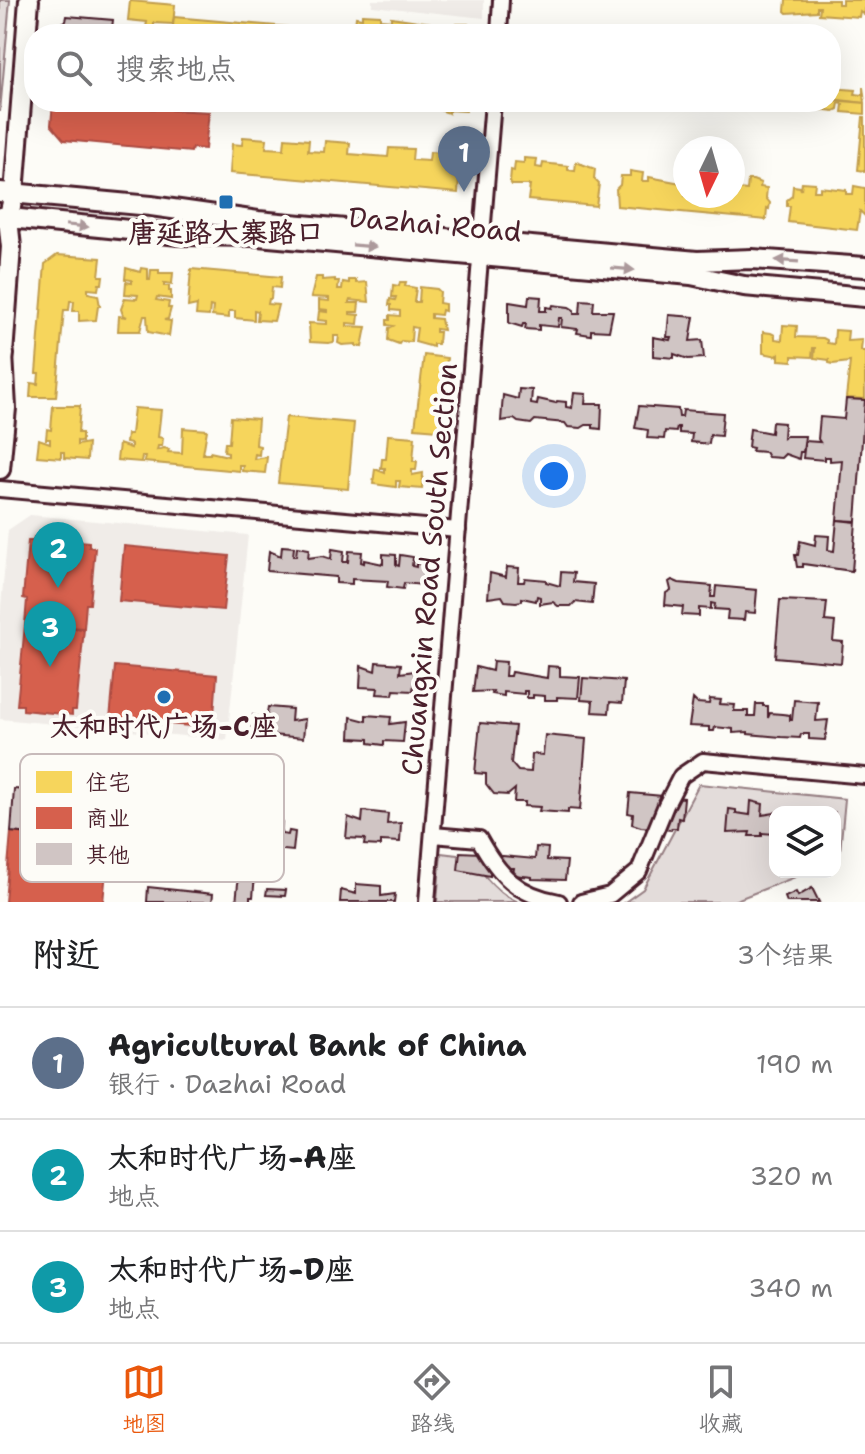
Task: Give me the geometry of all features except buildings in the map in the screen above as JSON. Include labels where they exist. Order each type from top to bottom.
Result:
[{"type":"main road","points":[[26,24],[29,0]]},
{"type":"main road","points":[[0,469],[6,408],[2,362],[11,247],[3,222],[24,44]]},
{"type":"main road","name":"Dazhai Road","points":[[7,193],[151,206],[691,275],[744,286],[865,297]]},
{"type":"main road","name":"Dazhai Road","points":[[3,222],[179,235],[258,236],[697,261],[752,259],[865,267]]},
{"type":"street","points":[[500,24],[501,0]]},
{"type":"street","name":"Chuangxin Road South Section","points":[[427,902],[492,112]]},
{"type":"street","points":[[0,489],[458,530]]},
{"type":"street","points":[[581,902],[610,895],[639,871],[681,776],[703,761],[865,776]]},
{"type":"street","points":[[433,835],[479,839],[493,864],[513,885],[540,899],[559,902]]},
{"type":"shaded area","points":[[0,0],[10,0],[0,112]]},
{"type":"shaded area","points":[[372,0],[484,0],[484,18],[372,6]]},
{"type":"shaded area","points":[[30,515],[248,535],[227,740],[0,719],[0,617],[8,530]]},
{"type":"shaded area","points":[[699,784],[845,799],[841,841],[841,806],[769,806],[769,878],[793,878],[731,902],[625,902],[643,889]]},
{"type":"shaded area","points":[[441,853],[474,857],[492,884],[519,902],[437,902]]},
{"type":"place","name":"Agricultural Bank of China","points":[[464,192]]},
{"type":"place","name":"唐延路大寨路口","points":[[226,202]]},
{"type":"place","name":"太和时代广场-A座","points":[[58,588]]},
{"type":"place","name":"太和时代广场-D座","points":[[50,667]]},
{"type":"place","name":"太和时代广场-C座","points":[[164,697]]}]
